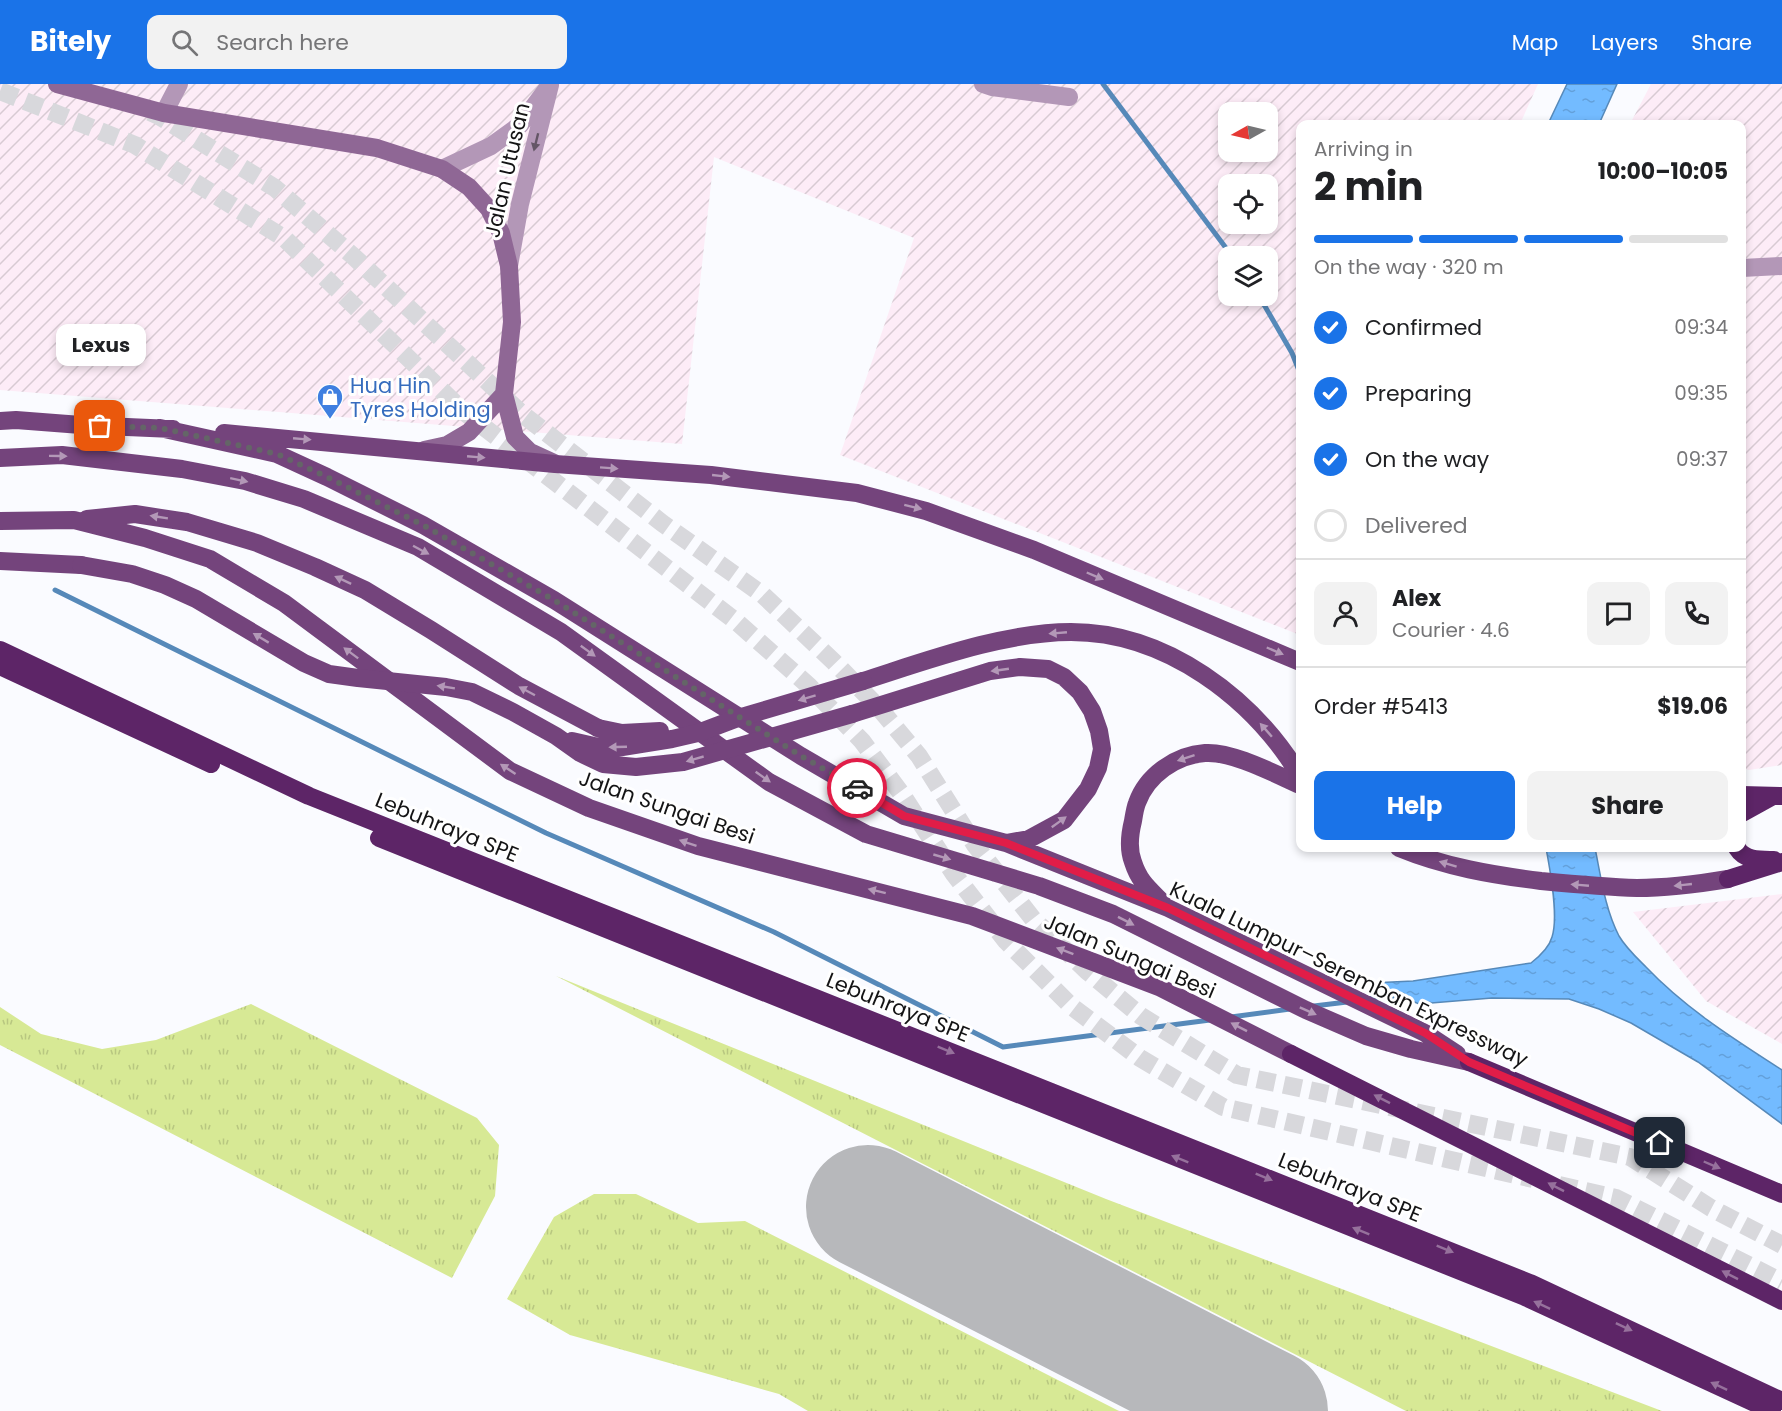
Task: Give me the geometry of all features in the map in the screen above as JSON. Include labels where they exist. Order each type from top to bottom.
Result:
[{"type":"highway","name":"Lebuhraya SPE","points":[[0,650],[309,796],[1519,1279],[1782,1401]]},
{"type":"highway","name":"Lebuhraya SPE","points":[[0,666],[308,809],[1525,1297],[1772,1411]]},
{"type":"highway","points":[[1746,795],[1778,796]]},
{"type":"highway","points":[[1746,811],[1778,796]]},
{"type":"highway","points":[[1739,852],[1748,858],[1782,861]]},
{"type":"highway","points":[[1728,879],[1782,861]]},
{"type":"highway","points":[[1291,1054],[1782,1301]]},
{"type":"highway","name":"Kuala Lumpur–Seremban Expressway","points":[[1469,1062],[1782,1194]]},
{"type":"main road","points":[[0,421],[160,428],[358,444],[555,464],[711,475],[856,493],[926,511],[1034,550],[1296,660]]},
{"type":"main road","name":"Kuala Lumpur–Seremban Expressway","points":[[160,428],[277,454],[327,477],[423,525],[554,600],[801,756],[904,816],[1006,843],[1168,908],[1425,1033],[1469,1062]]},
{"type":"main road","points":[[0,458],[62,455],[182,469],[245,481],[304,499],[418,547],[561,632],[768,782],[866,834],[1040,886],[1113,914],[1306,1010],[1366,1036],[1469,1062]]},
{"type":"main road","points":[[74,520],[135,514],[187,522],[257,543],[365,590],[519,686],[598,728],[622,733],[643,733],[675,730],[735,719]]},
{"type":"main road","name":"Jalan Sungai Besi","points":[[0,521],[74,520],[145,538],[210,559],[284,603],[510,771],[589,808],[698,846],[972,916],[1158,987],[1291,1054]]},
{"type":"main road","points":[[0,561],[81,565],[132,574],[165,585],[196,599],[304,663],[329,674],[472,692],[513,712],[556,736],[580,753],[603,764],[636,766],[683,762],[852,714],[990,671],[1020,667],[1048,669],[1064,677],[1080,692],[1092,711],[1102,749],[1098,768],[1088,789],[1064,820],[1029,839],[1006,843]]},
{"type":"main road","points":[[556,736],[594,747],[616,748],[651,743],[698,733],[735,719],[927,660],[999,641],[1070,632],[1110,635],[1157,650],[1195,670],[1221,687],[1245,707],[1296,770]]},
{"type":"main road","points":[[1168,908],[1142,882],[1132,860],[1130,834],[1138,801],[1150,781],[1168,764],[1185,757],[1206,753],[1232,757],[1296,783]]},
{"type":"main road","points":[[1412,852],[1459,867],[1498,876],[1582,885],[1639,888],[1683,886],[1728,879]]},
{"type":"street","points":[[57,84],[164,113],[377,148],[442,169],[469,187],[489,209],[501,233],[509,266],[512,322],[504,394],[515,437],[530,452],[555,464]]},
{"type":"street","points":[[164,113],[179,84]]},
{"type":"street","points":[[983,84],[1069,97]]},
{"type":"street","name":"Jalan Utusan","points":[[442,169],[491,146],[520,125],[550,85]]},
{"type":"street","name":"Jalan Utusan","points":[[509,266],[520,204],[550,85]]},
{"type":"street","points":[[1746,268],[1782,266]]},
{"type":"street","points":[[418,451],[447,445],[469,432],[504,394]]},
{"type":"shaded area","points":[[0,84],[1538,84],[1522,120],[1296,120],[1296,633],[840,455],[914,238],[714,157],[682,444],[0,390]]},
{"type":"shaded area","points":[[1651,84],[1782,84],[1782,765],[1746,769],[1746,120],[1632,120]]},
{"type":"shaded area","points":[[1782,894],[1782,1044],[1706,1001],[1633,912]]},
{"type":"green space","points":[[556,976],[1106,1199],[1662,1411],[1406,1411]]},
{"type":"green space","points":[[251,1004],[477,1118],[499,1145],[495,1196],[452,1278],[0,1045],[0,1007],[41,1034],[102,1049],[156,1040]]},
{"type":"green space","points":[[594,1194],[636,1194],[698,1223],[745,1221],[1119,1411],[808,1411],[779,1394],[570,1335],[507,1299],[554,1217]]},
{"type":"water","points":[[1567,84],[1617,84],[1601,120],[1550,120]]},
{"type":"water","points":[[1547,852],[1596,852],[1610,915],[1619,936],[1628,949],[1661,982],[1694,1010],[1782,1070],[1782,1124],[1698,1062],[1631,1023],[1599,1009],[1569,999],[1492,998],[1419,1004],[1371,983],[1413,981],[1531,963],[1541,955],[1552,937],[1555,917]]},
{"type":"waterway","points":[[1103,84],[1224,246]]},
{"type":"waterway","points":[[1265,306],[1296,363]]},
{"type":"waterway","points":[[55,590],[546,833],[774,932],[1003,1047],[1210,1020]]},
{"type":"waterway","points":[[1368,999],[1403,995]]},
{"type":"waterway","points":[[1314,1006],[1347,1002]]},
{"type":"waterway","points":[[1231,1017],[1290,1009]]},
{"type":"runway","points":[[868,1207],[1266,1411]]},
{"type":"tunnel","points":[[0,91],[135,145],[284,238],[463,411],[738,623],[809,686],[862,741],[901,793],[954,874],[1006,941],[1071,1006],[1140,1058],[1223,1107],[1533,1179]]},
{"type":"tunnel","points":[[150,112],[275,188],[353,256],[521,413],[662,523],[763,595],[879,708],[919,756],[975,845],[1033,919],[1087,971],[1141,1016],[1237,1075],[1630,1157],[1711,1208],[1782,1245]]},
{"type":"tunnel","points":[[1559,1185],[1616,1198],[1782,1282]]},
{"type":"way so far","points":[[100,426],[160,428],[277,454],[327,477],[423,525],[554,600],[801,756],[857,788]]},
{"type":"place","name":"Hua Hin Tyres Holding","points":[[330,420]]},
{"type":"place","name":"Lexus","points":[[100,426]]},
{"type":"route","points":[[857,788],[904,816],[1006,843],[1168,908],[1425,1033],[1469,1062],[1660,1143]]}]
